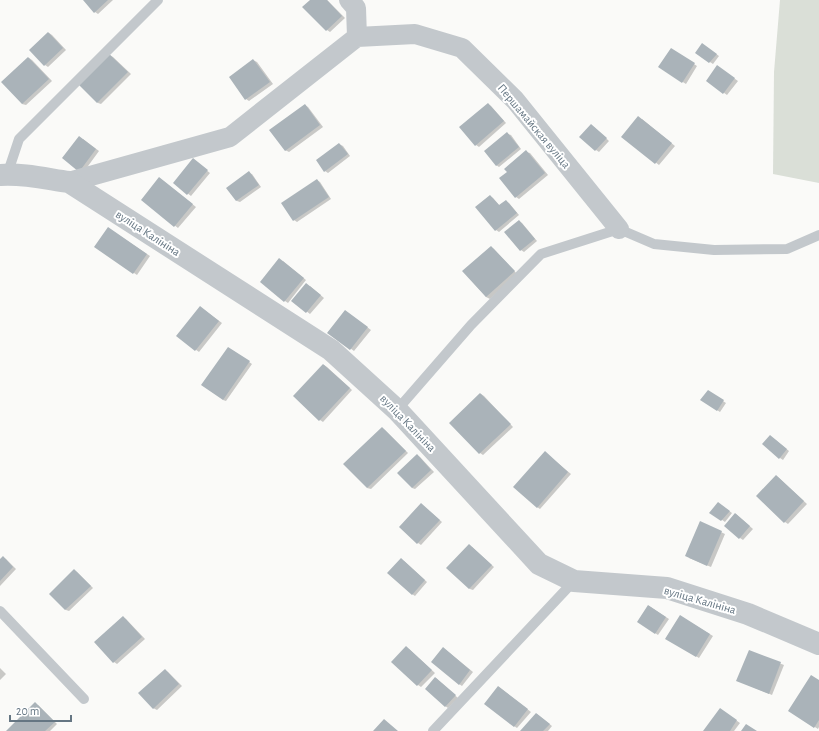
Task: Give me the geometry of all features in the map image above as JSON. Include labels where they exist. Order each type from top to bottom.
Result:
[{"type":"street","points":[[69,182],[230,138],[357,37],[356,8],[349,0]]},
{"type":"street","name":"Першамайская вуліца","points":[[357,37],[415,34],[462,48],[515,100],[619,229]]},
{"type":"street","name":"вуліца Калініна","points":[[3,175],[69,182],[332,350],[397,410],[539,564],[574,581],[668,588],[748,614],[819,644]]},
{"type":"lane","points":[[3,175],[20,139],[158,0]]},
{"type":"lane","points":[[397,410],[471,325],[541,254],[619,229],[654,244],[714,250],[787,250],[819,235]]},
{"type":"lane","points":[[433,731],[574,581]]},
{"type":"lane","points":[[0,611],[84,699]]},
{"type":"shaded area","points":[[780,0],[819,0],[819,183],[773,174],[774,72]]},
{"type":"building","points":[[83,0],[108,0],[94,13]]},
{"type":"building","points":[[310,0],[327,0],[342,16],[326,31],[302,7]]},
{"type":"building","points":[[48,32],[63,48],[44,66],[29,50]]},
{"type":"building","points":[[702,43],[717,54],[709,63],[695,53]]},
{"type":"building","points":[[671,48],[695,63],[682,83],[658,67]]},
{"type":"building","points":[[109,54],[128,72],[97,103],[79,85]]},
{"type":"building","points":[[28,57],[49,79],[22,104],[1,82]]},
{"type":"building","points":[[253,59],[270,82],[245,100],[229,77]]},
{"type":"building","points":[[717,65],[735,78],[723,94],[706,81]]},
{"type":"building","points":[[488,103],[504,121],[475,146],[459,127]]},
{"type":"building","points":[[305,104],[320,125],[285,151],[269,130]]},
{"type":"building","points":[[638,116],[672,143],[655,164],[621,137]]},
{"type":"building","points":[[591,124],[607,138],[595,151],[579,137]]},
{"type":"building","points":[[507,132],[519,147],[496,166],[484,151]]},
{"type":"building","points":[[79,136],[96,149],[79,172],[62,158]]},
{"type":"building","points":[[339,143],[348,154],[324,172],[316,160]]},
{"type":"building","points":[[526,150],[545,173],[515,198],[499,178],[507,172],[504,169]]},
{"type":"building","points":[[193,158],[208,170],[187,195],[173,183]]},
{"type":"building","points":[[249,171],[259,185],[236,201],[226,188]]},
{"type":"building","points":[[159,177],[193,204],[174,227],[141,200]]},
{"type":"building","points":[[317,179],[329,197],[293,221],[281,203]]},
{"type":"building","points":[[490,195],[499,205],[506,200],[517,213],[495,231],[475,207]]},
{"type":"building","points":[[519,220],[535,239],[520,251],[504,232]]},
{"type":"building","points":[[108,227],[147,254],[133,274],[94,247]]},
{"type":"building","points":[[491,246],[515,271],[486,297],[462,271]]},
{"type":"building","points":[[279,258],[304,278],[284,302],[260,282]]},
{"type":"building","points":[[306,283],[321,295],[306,313],[291,301]]},
{"type":"building","points":[[200,306],[219,321],[195,351],[176,336]]},
{"type":"building","points":[[345,310],[368,327],[350,350],[327,333]]},
{"type":"building","points":[[228,347],[250,361],[223,400],[201,385]]},
{"type":"building","points":[[323,364],[350,388],[319,421],[293,396]]},
{"type":"building","points":[[708,390],[724,400],[717,411],[700,400]]},
{"type":"building","points":[[480,393],[511,424],[479,454],[449,423]]},
{"type":"building","points":[[382,427],[406,451],[367,488],[343,464]]},
{"type":"building","points":[[770,435],[787,449],[779,459],[762,444]]},
{"type":"building","points":[[545,451],[568,472],[537,508],[513,487]]},
{"type":"building","points":[[417,454],[431,470],[412,488],[397,473]]},
{"type":"building","points":[[776,475],[804,501],[784,523],[756,496]]},
{"type":"building","points":[[718,502],[730,511],[721,521],[709,513]]},
{"type":"building","points":[[421,503],[440,520],[417,544],[399,527]]},
{"type":"building","points":[[735,513],[750,526],[739,539],[724,526]]},
{"type":"building","points":[[700,521],[722,531],[707,566],[685,556]]},
{"type":"building","points":[[469,544],[492,565],[469,589],[446,568]]},
{"type":"building","points":[[3,556],[13,567],[0,581],[0,559]]},
{"type":"building","points":[[401,558],[425,580],[412,595],[387,573]]},
{"type":"building","points":[[74,569],[91,586],[65,610],[49,594]]},
{"type":"building","points":[[648,605],[666,617],[655,634],[637,622]]},
{"type":"building","points":[[680,615],[710,634],[696,657],[665,639]]},
{"type":"building","points":[[123,616],[142,637],[113,663],[94,642]]},
{"type":"building","points":[[406,646],[432,670],[417,686],[391,662]]},
{"type":"building","points":[[443,647],[470,670],[459,685],[431,662]]},
{"type":"building","points":[[749,650],[781,662],[769,694],[736,681]]},
{"type":"building","points":[[165,669],[179,684],[153,709],[138,693]]},
{"type":"building","points":[[811,675],[819,680],[819,720],[814,728],[788,711]]},
{"type":"building","points":[[435,677],[456,695],[445,707],[425,689]]},
{"type":"building","points":[[498,686],[528,709],[514,727],[484,704]]},
{"type":"building","points":[[35,702],[55,722],[45,731],[6,731]]},
{"type":"building","points":[[720,708],[737,720],[730,731],[703,731]]},
{"type":"building","points":[[536,713],[550,724],[543,731],[520,731]]},
{"type":"building","points":[[384,719],[398,731],[373,731]]},
{"type":"building","points":[[746,724],[757,731],[741,731]]}]
